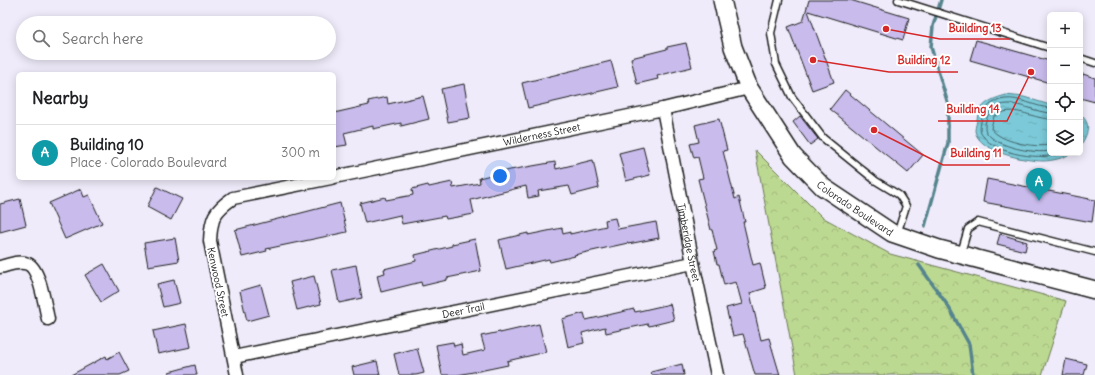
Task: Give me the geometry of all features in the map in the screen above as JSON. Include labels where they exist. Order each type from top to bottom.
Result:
[{"type":"main road","name":"Colorado Boulevard","points":[[722,0],[733,47],[748,88],[793,156],[823,187],[892,233],[960,255],[1095,290]]},
{"type":"street","name":"Wilderness Street","points":[[336,177],[663,109],[748,88]]},
{"type":"street","name":"Timberidge Street","points":[[663,109],[717,375]]},
{"type":"street","name":"Wilderness Street","points":[[233,198],[323,180]]},
{"type":"street","name":"Kenwood Street","points":[[233,198],[223,205],[212,218],[210,241],[237,375]]},
{"type":"street","points":[[0,267],[20,262],[33,267],[38,277],[48,320]]},
{"type":"street","name":"Deer Trail","points":[[234,357],[693,262]]},
{"type":"lane","points":[[779,0],[771,33],[776,64],[792,98],[823,138],[876,181],[899,196],[906,206],[897,234]]},
{"type":"lane","points":[[898,0],[1047,47]]},
{"type":"lane","points":[[1083,59],[1095,63]]},
{"type":"lane","points":[[960,255],[968,229],[978,222],[1095,252]]},
{"type":"green space","points":[[755,150],[822,217],[890,254],[1066,301],[1042,375],[797,375]]},
{"type":"water","points":[[1006,95],[1024,97],[1047,104],[1047,156],[1065,156],[1054,160],[1035,161],[1004,154],[985,145],[978,138],[975,131],[977,119],[984,105],[996,98]]},
{"type":"water","points":[[1083,117],[1088,126],[1087,134],[1083,141]]},
{"type":"building","points":[[809,0],[850,0],[909,18],[903,40],[808,11],[834,82],[812,90],[788,27],[803,21]]},
{"type":"building","points":[[976,40],[1047,60],[1047,82],[970,60]]},
{"type":"building","points":[[686,43],[692,67],[657,76],[658,79],[637,84],[631,58]]},
{"type":"building","points":[[611,61],[618,87],[528,108],[522,83]]},
{"type":"building","points":[[1083,74],[1095,78],[1095,102],[1083,99]]},
{"type":"building","points":[[464,84],[470,118],[448,122],[441,89]]},
{"type":"building","points":[[845,90],[923,155],[908,173],[830,109]]},
{"type":"building","points":[[423,96],[429,119],[401,126],[401,123],[373,129],[373,126],[344,133],[347,145],[336,147],[336,113],[369,105],[368,101],[387,97],[388,104]]},
{"type":"building","points":[[800,116],[818,139],[810,145],[793,122]]},
{"type":"building","points":[[719,119],[727,150],[723,151],[735,199],[739,197],[753,265],[760,263],[766,288],[750,293],[761,340],[769,338],[780,375],[755,375],[743,334],[733,336],[726,308],[742,304],[736,282],[724,285],[719,264],[717,264],[714,251],[717,250],[698,179],[703,178],[698,157],[694,158],[690,144],[699,142],[695,125]]},
{"type":"building","points":[[643,147],[650,175],[626,181],[619,153]]},
{"type":"building","points":[[593,160],[599,188],[572,195],[569,186],[538,191],[539,196],[528,198],[526,186],[471,200],[474,214],[446,219],[445,216],[402,224],[400,215],[365,223],[360,203],[385,197],[386,200],[413,195],[412,189],[428,185],[429,187],[452,182],[453,188],[480,183],[479,178],[510,170],[555,162],[556,169]]},
{"type":"building","points":[[987,179],[1095,200],[1092,222],[983,202]]},
{"type":"building","points":[[157,187],[182,199],[171,220],[147,207]]},
{"type":"building","points":[[81,189],[84,197],[89,195],[102,223],[65,239],[49,203]]},
{"type":"building","points":[[20,199],[26,225],[0,232],[0,204]]},
{"type":"building","points":[[340,203],[347,232],[266,249],[267,251],[242,257],[235,230]]},
{"type":"building","points":[[615,218],[618,229],[656,222],[659,238],[628,243],[550,262],[549,259],[506,269],[499,240],[528,233],[528,235],[562,228],[563,234],[570,232],[570,234],[606,226],[605,220]]},
{"type":"building","points":[[1000,234],[1027,242],[1025,251],[997,244]]},
{"type":"building","points":[[175,238],[179,261],[148,266],[144,243]]},
{"type":"building","points":[[475,239],[481,271],[447,278],[447,280],[422,286],[421,282],[381,292],[377,275],[385,273],[384,269],[416,261],[415,255]]},
{"type":"building","points":[[104,264],[119,291],[101,302],[85,275]]},
{"type":"building","points":[[356,265],[362,298],[339,303],[332,270]]},
{"type":"building","points":[[314,276],[321,304],[297,310],[290,282]]},
{"type":"building","points":[[174,280],[180,303],[163,307],[157,284]]},
{"type":"building","points":[[261,285],[269,315],[247,321],[240,291]]},
{"type":"building","points":[[670,304],[674,320],[606,333],[605,327],[582,333],[584,343],[568,347],[562,319],[584,313],[586,320],[634,309],[635,312]]},
{"type":"building","points":[[186,324],[191,347],[158,354],[153,331]]},
{"type":"building","points":[[539,324],[546,352],[507,361],[508,365],[457,375],[442,375],[436,345],[453,342],[454,346],[461,344],[463,355],[485,350],[481,336]]},
{"type":"building","points":[[417,348],[424,373],[416,375],[399,375],[394,354]]},
{"type":"building","points":[[119,352],[129,371],[120,375],[71,375],[106,356],[107,359]]},
{"type":"building","points":[[1066,359],[1087,364],[1084,375],[1063,375]]},
{"type":"building","points":[[377,361],[380,375],[354,375],[352,367]]},
{"type":"building","points":[[682,364],[684,375],[652,375],[651,372]]},
{"type":"building","points":[[195,365],[197,375],[169,375],[169,372]]},
{"type":"waterway","points":[[925,226],[948,143],[948,104],[931,47],[933,26],[941,0]]},
{"type":"waterway","points":[[919,265],[948,306],[969,344],[973,375]]},
{"type":"place","name":"Building 13","points":[[886,29]]},
{"type":"place","name":"Building 12","points":[[813,60]]},
{"type":"place","name":"Building 14","points":[[1031,72]]},
{"type":"place","name":"Building 11","points":[[874,130]]},
{"type":"place","name":"Building 10","points":[[1039,201]]}]
